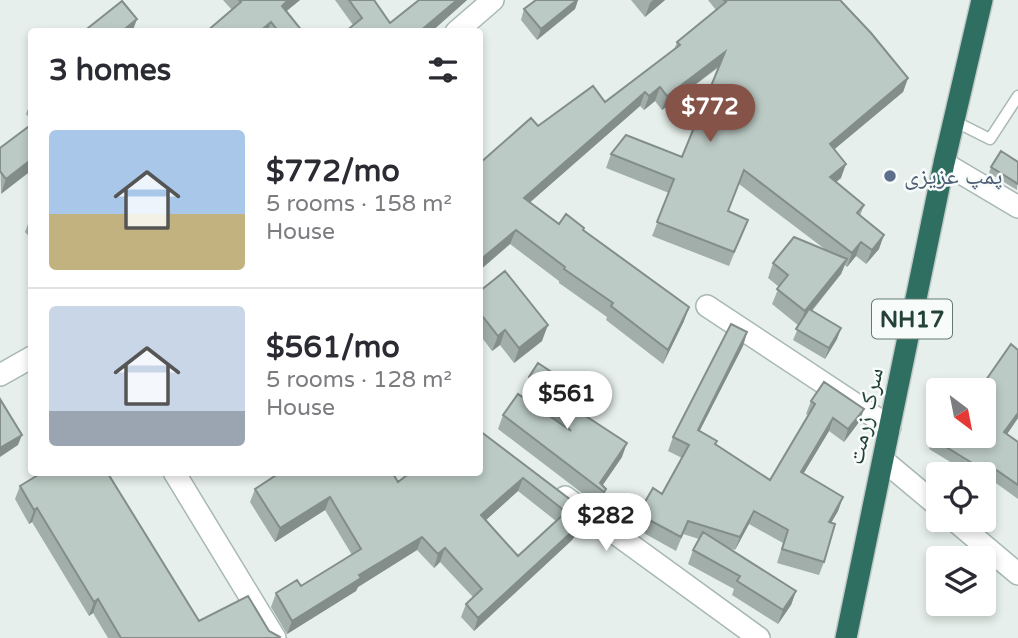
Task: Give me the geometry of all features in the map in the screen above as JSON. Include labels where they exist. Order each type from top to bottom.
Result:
[{"type":"highway","name":"سرک زرمت","points":[[846,638],[944,163],[982,0]]},
{"type":"street","points":[[461,28],[493,0]]},
{"type":"street","points":[[944,163],[1018,207]]},
{"type":"street","points":[[707,306],[890,427]]},
{"type":"street","points":[[0,375],[28,359]]},
{"type":"street","points":[[883,460],[926,496]]},
{"type":"street","points":[[176,476],[275,638]]},
{"type":"street","points":[[552,487],[759,638]]},
{"type":"street","points":[[968,532],[1018,574]]},
{"type":"lane","points":[[954,121],[990,139],[1018,96]]},
{"type":"building","points":[[239,0],[288,0],[282,6],[300,28],[276,28],[271,22],[264,28],[211,28],[241,2]]},
{"type":"building","points":[[349,0],[374,0],[390,23],[419,0],[457,0],[424,28],[350,28],[362,18]]},
{"type":"building","points":[[536,0],[577,0],[541,29],[524,9]]},
{"type":"building","points":[[724,0],[840,0],[908,78],[830,144],[846,164],[830,177],[864,205],[857,213],[884,235],[872,250],[861,242],[852,253],[744,170],[728,211],[748,220],[734,252],[657,222],[674,179],[611,154],[626,135],[682,157],[725,52],[667,96],[660,87],[649,96],[645,92],[524,198],[559,224],[566,214],[584,228],[583,230],[689,307],[668,350],[611,306],[613,303],[564,269],[565,267],[516,230],[483,258],[483,160],[531,118],[538,126],[593,86],[605,102],[680,45],[677,42],[726,2]]},
{"type":"building","points":[[122,1],[137,19],[126,28],[88,28]]},
{"type":"building","points":[[28,127],[28,162],[6,179],[0,171],[0,148]]},
{"type":"building","points":[[1001,151],[1018,162],[1018,184],[991,167]]},
{"type":"building","points":[[794,237],[847,259],[805,311],[777,289],[788,275],[773,263]]},
{"type":"building","points":[[505,271],[548,325],[519,348],[505,330],[498,336],[483,317],[483,289]]},
{"type":"building","points":[[809,309],[841,328],[829,348],[796,329]]},
{"type":"building","points":[[731,324],[747,332],[698,430],[770,480],[815,404],[811,401],[824,382],[864,409],[848,429],[833,418],[801,472],[843,497],[829,522],[835,524],[824,562],[782,549],[788,530],[754,511],[740,537],[688,521],[681,537],[638,514],[653,488],[662,494],[689,445],[673,437]]},
{"type":"building","points":[[1011,344],[1018,350],[1018,413],[1004,432],[1018,442],[1018,485],[996,470],[996,462],[971,462],[948,448],[996,448],[996,378],[987,378]]},
{"type":"building","points":[[538,363],[559,377],[549,392],[627,443],[600,483],[606,489],[604,492],[503,415],[518,394],[571,431],[529,377]]},
{"type":"building","points":[[0,399],[22,435],[0,448]]},
{"type":"building","points":[[483,433],[588,513],[576,528],[478,618],[466,604],[482,589],[445,548],[438,554],[422,537],[359,575],[361,578],[292,621],[276,593],[297,580],[301,586],[361,549],[330,497],[280,528],[255,489],[275,476],[394,476],[398,482],[406,476],[483,476]],"holes":[[[523,478],[566,512],[518,556],[481,515]]]},
{"type":"building","points":[[36,476],[109,476],[199,621],[248,596],[269,631],[280,637],[121,638],[98,599],[94,602],[37,508],[34,510],[20,486]]},
{"type":"building","points":[[703,532],[796,591],[783,610],[737,581],[740,576],[693,550]]},
{"type":"place","name":"پمپ عزیزی","points":[[890,176]]}]
